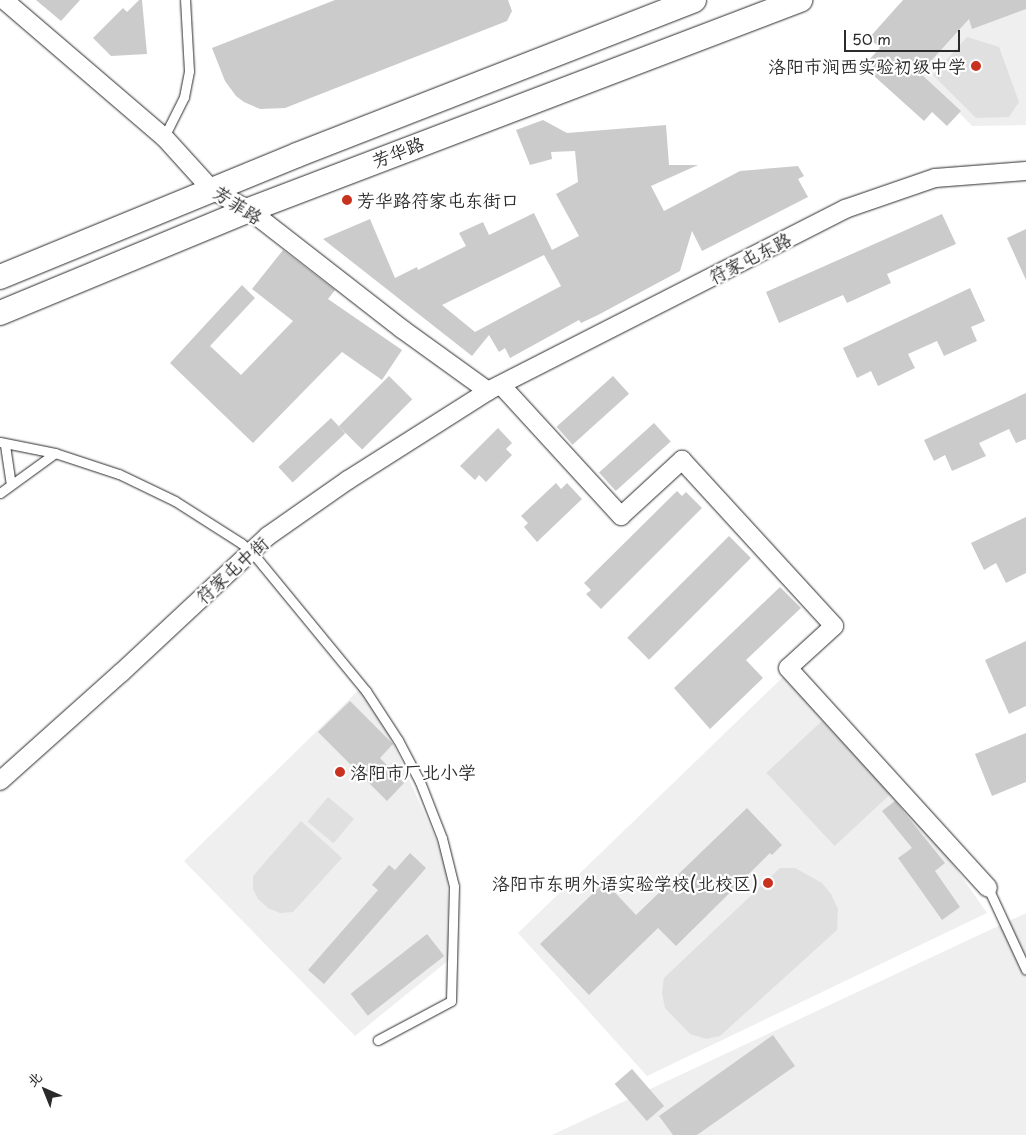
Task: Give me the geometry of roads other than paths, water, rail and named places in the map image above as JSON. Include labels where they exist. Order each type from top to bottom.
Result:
[{"type":"main road","name":"芳华路","points":[[0,276],[212,190],[694,0]]},
{"type":"main road","name":"芳华路","points":[[0,313],[248,210],[800,0]]},
{"type":"street","name":"芳菲路","points":[[4,0],[164,137],[212,190],[248,210],[402,329],[495,388],[621,516],[682,460],[834,626],[788,668],[988,888]]},
{"type":"street","name":"符家屯东路","points":[[495,388],[845,209],[935,178],[1026,171]]},
{"type":"street","name":"符家屯中街","points":[[0,782],[121,673],[268,536],[348,480],[495,388]]},
{"type":"lane","points":[[164,137],[184,97],[189,71],[185,0]]},
{"type":"lane","points":[[11,485],[2,443],[55,453],[119,474],[175,501],[251,551],[366,691],[403,749],[420,782],[442,838],[454,886],[451,1001],[378,1040]]},
{"type":"lane","points":[[0,493],[55,453]]},
{"type":"lane","points":[[988,888],[1026,970]]},
{"type":"place","name":"洛阳市涧西实验初级中学","points":[[976,66]]},
{"type":"place","name":"芳华路符家屯东街口","points":[[347,200]]},
{"type":"place","name":"洛阳市厂北小学","points":[[340,772]]},
{"type":"place","name":"洛阳市东明外语实验学校(北校区)","points":[[768,883]]}]
